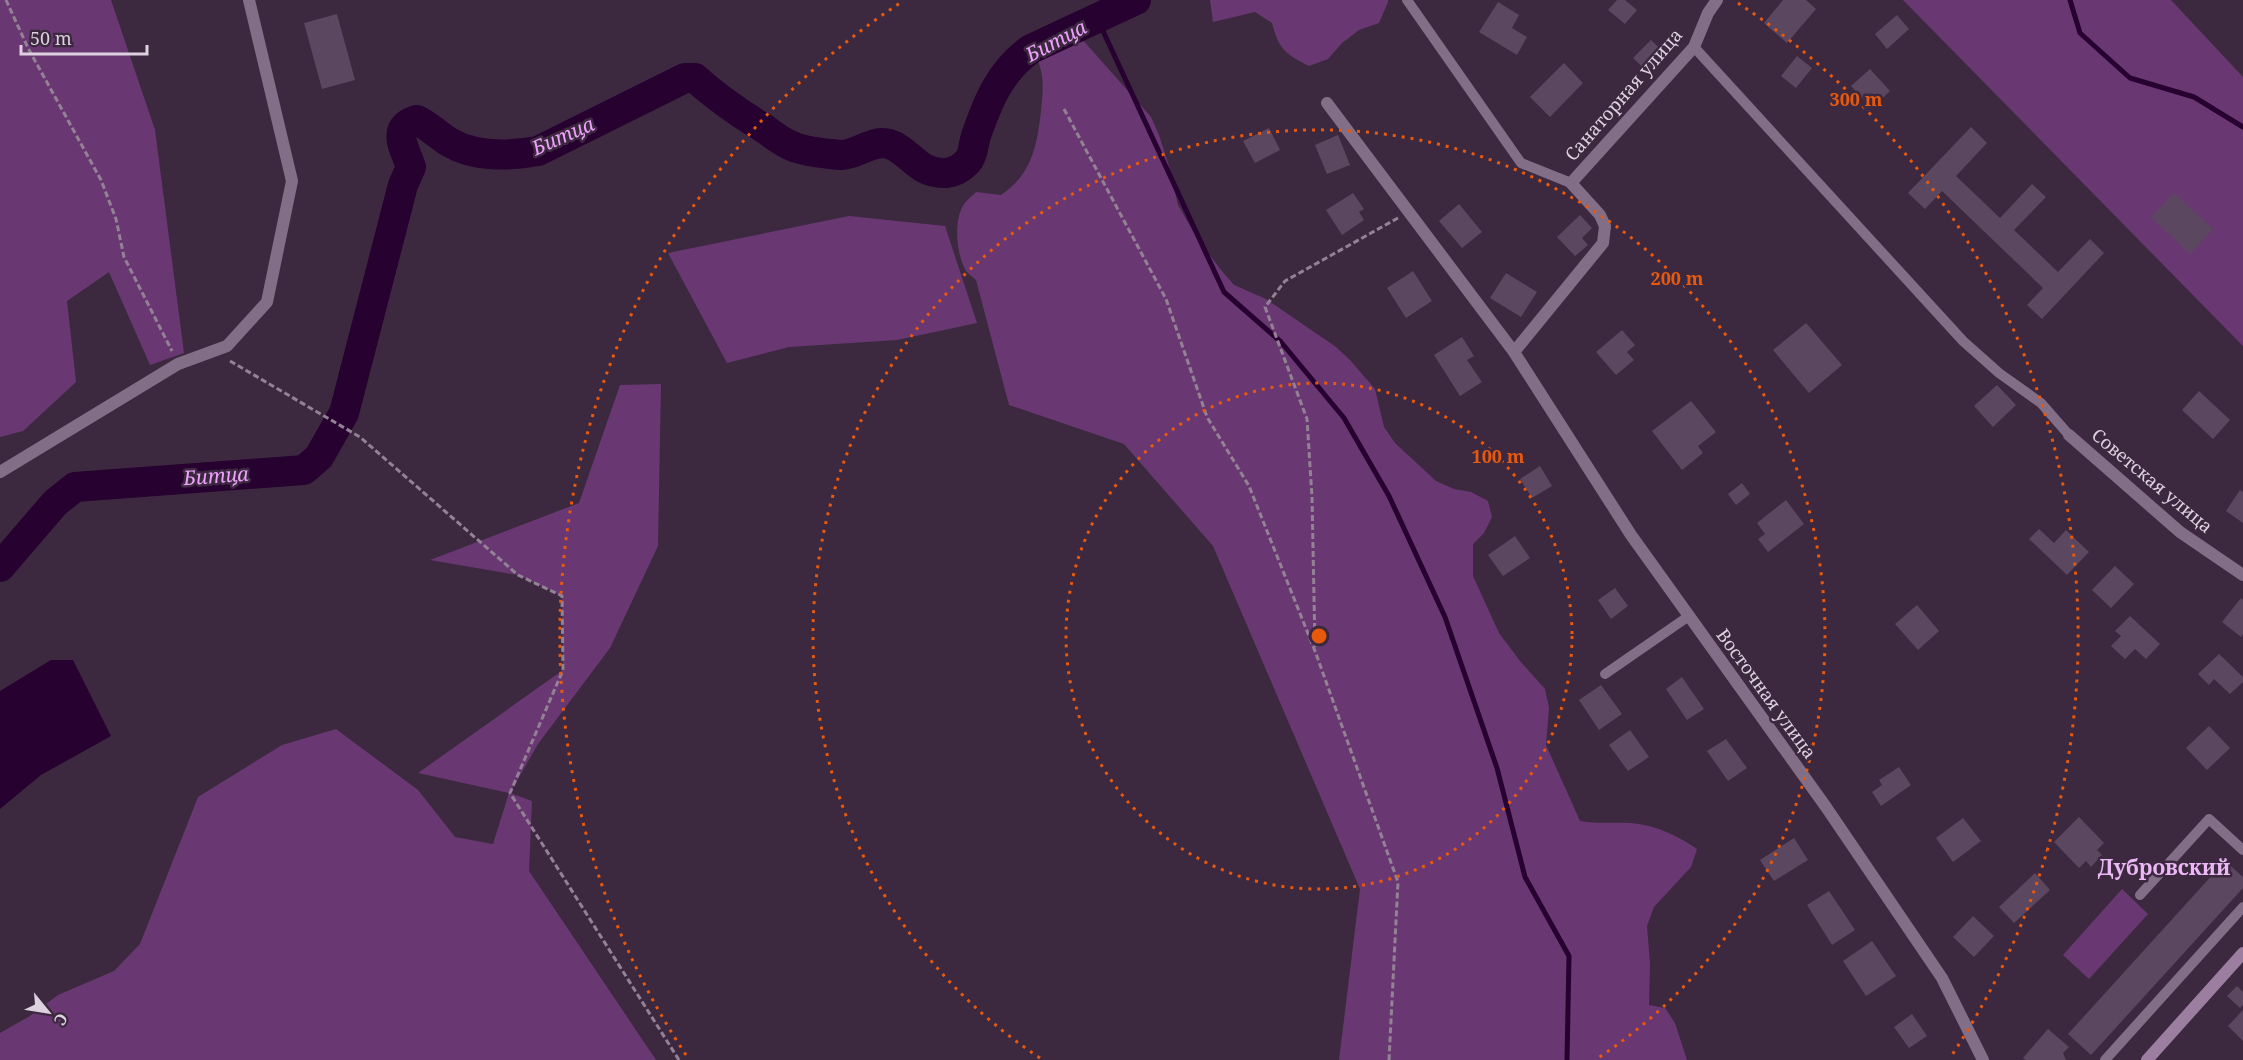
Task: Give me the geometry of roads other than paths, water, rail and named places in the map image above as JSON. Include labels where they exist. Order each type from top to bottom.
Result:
[{"type":"street","points":[[0,472],[178,364],[228,346],[267,302],[292,181],[249,0]]},
{"type":"street","name":"Санаторная улица","points":[[1514,352],[1603,243],[1605,226],[1600,215],[1571,183],[1694,48],[1708,13],[1718,0]]},
{"type":"street","name":"Восточная улица","points":[[1327,104],[1514,352],[1631,535],[1826,807],[1942,978],[1983,1060]]},
{"type":"street","name":"Советская улица","points":[[2069,435],[2180,532],[2243,574]]},
{"type":"street","points":[[2147,1060],[2243,953]]},
{"type":"lane","points":[[1407,0],[1521,163],[1571,183]]},
{"type":"lane","points":[[1694,48],[1963,341],[1999,373],[2041,403],[2069,435]]},
{"type":"lane","points":[[1605,674],[1689,616]]},
{"type":"lane","points":[[2139,895],[2209,819],[2243,850]]},
{"type":"lane","points":[[2104,1060],[2243,907]]},
{"type":"waterway","name":"Битца","points":[[0,567],[55,503],[75,487],[304,470],[319,457],[344,413],[403,185],[411,167],[403,146],[402,134],[404,128],[417,120],[449,142],[470,151],[504,155],[538,151],[685,78],[695,78],[737,111],[796,148],[841,155],[883,143],[897,147],[920,166],[934,172],[947,173],[960,168],[970,158],[985,111],[996,88],[1020,58],[1031,49],[1136,0]]},
{"type":"waterway","points":[[2070,0],[2080,33],[2130,78],[2194,97],[2243,127]]},
{"type":"waterway","points":[[1097,18],[1224,292],[1281,342],[1344,418],[1389,496],[1445,617],[1497,768],[1525,877],[1569,956],[1567,1060]]},
{"type":"district","name":"Дубровский","points":[[2164,868]]}]
